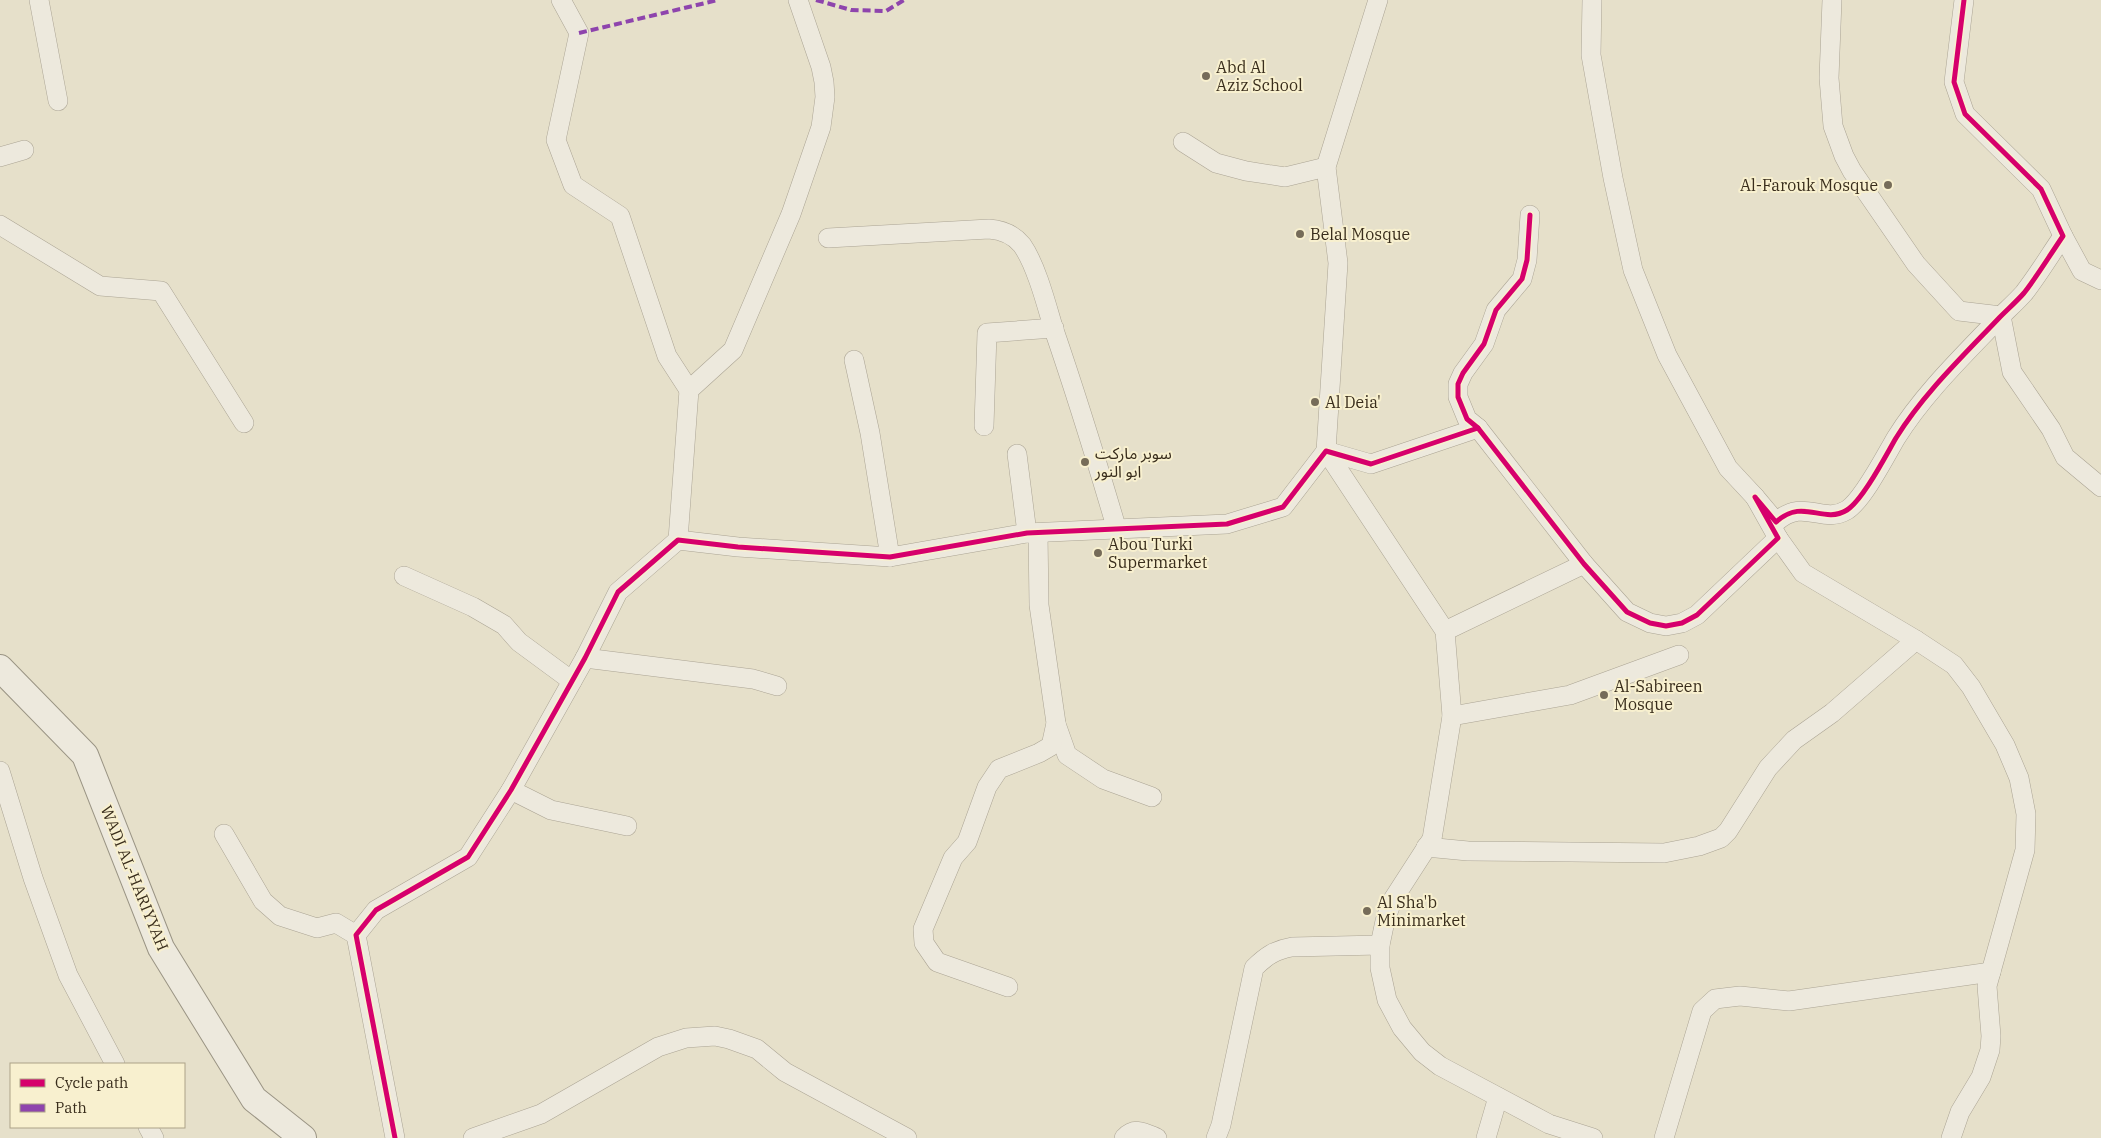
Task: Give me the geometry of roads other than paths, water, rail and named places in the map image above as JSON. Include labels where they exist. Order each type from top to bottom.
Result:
[{"type":"main road","name":"WADI AL-HARIYYAH","points":[[0,668],[85,755],[161,948],[254,1099],[303,1138]]},
{"type":"street","points":[[39,0],[58,101]]},
{"type":"street","points":[[395,1138],[356,935],[376,910],[468,857],[511,790],[585,658],[618,592],[678,540],[688,390],[667,356],[620,216],[573,185],[556,140],[579,33],[561,0]]},
{"type":"street","points":[[688,390],[733,350],[791,214],[822,127],[825,97],[824,82],[821,67],[798,0]]},
{"type":"street","points":[[678,540],[738,547],[890,557],[1033,533],[1227,524],[1283,507],[1326,451],[1338,262],[1326,167],[1378,0]]},
{"type":"street","points":[[1592,0],[1591,55],[1632,270],[1667,355],[1728,468],[1755,496],[1776,522],[1784,514],[1795,510],[1806,510],[1830,515],[1847,510],[1860,498],[1903,426],[1936,385],[2024,293],[2063,236]]},
{"type":"street","points":[[1832,0],[1828,78],[1833,126],[1844,156],[1852,171],[1916,264],[1959,311],[2001,316]]},
{"type":"street","points":[[1964,0],[1954,82],[1965,114],[2041,189],[2082,271],[2101,280]]},
{"type":"street","points":[[1183,142],[1216,163],[1246,171],[1285,177],[1326,167]]},
{"type":"street","points":[[0,157],[24,150]]},
{"type":"street","points":[[1530,215],[1527,260],[1522,280],[1496,310],[1484,344],[1463,372],[1458,384],[1458,397],[1467,419],[1478,428],[1584,564],[1627,612],[1650,623],[1674,625],[1697,615],[1778,538]]},
{"type":"street","points":[[0,225],[100,286],[161,290],[244,423]]},
{"type":"street","points":[[828,238],[987,229],[1003,232],[1015,238],[1025,249],[1040,287],[1087,428],[1117,530]]},
{"type":"street","points":[[2001,316],[2012,372],[2051,429],[2064,457],[2101,486]]},
{"type":"street","points":[[984,426],[987,333],[1054,328]]},
{"type":"street","points":[[854,360],[870,433],[890,557]]},
{"type":"street","points":[[1326,451],[1371,464],[1478,428]]},
{"type":"street","points":[[1326,451],[1445,631],[1452,716],[1432,839],[1392,901],[1385,921],[1380,945],[1380,968],[1387,1000],[1411,1041],[1440,1066],[1549,1124],[1593,1138]]},
{"type":"street","points":[[1017,454],[1033,533],[1039,605],[1053,715],[1067,755],[1103,779],[1152,797]]},
{"type":"street","points":[[1755,496],[1778,538],[1803,573],[1944,657],[1964,676],[2013,761],[2024,796],[2026,814],[2025,850],[1987,986],[1991,1036],[1986,1064],[1960,1112],[1951,1138]]},
{"type":"street","points":[[1445,631],[1584,564]]},
{"type":"street","points":[[404,576],[473,607],[504,625],[519,642],[572,680]]},
{"type":"street","points":[[1426,847],[1468,851],[1664,853],[1699,846],[1721,838],[1728,831],[1768,768],[1794,740],[1832,713],[1916,640]]},
{"type":"street","points":[[1452,716],[1570,695],[1679,655]]},
{"type":"street","points":[[585,658],[753,679],[777,686]]},
{"type":"street","points":[[1008,986],[937,962],[924,943],[923,929],[953,858],[967,842],[987,788],[999,769],[1039,753],[1051,746],[1056,723]]},
{"type":"street","points":[[0,771],[33,878],[68,975],[114,1063]]},
{"type":"street","points":[[511,790],[551,810],[626,826]]},
{"type":"street","points":[[224,834],[263,901],[280,916],[317,928],[336,924],[356,935]]},
{"type":"street","points":[[1216,1138],[1221,1125],[1254,968],[1266,956],[1278,950],[1292,947],[1380,945]]},
{"type":"street","points":[[1664,1138],[1702,1011],[1715,999],[1740,996],[1789,1000],[1991,972]]},
{"type":"street","points":[[473,1138],[542,1114],[658,1047],[686,1038],[715,1036],[757,1049],[785,1072],[907,1138]]},
{"type":"street","points":[[1486,1138],[1498,1097]]},
{"type":"street","points":[[1124,1138],[1129,1132],[1138,1130],[1157,1138]]},
{"type":"place","name":"Abd Al Aziz School","points":[[1206,76]]},
{"type":"place","name":"Al-Farouk Mosque","points":[[1888,185]]},
{"type":"place","name":"Belal Mosque","points":[[1300,234]]},
{"type":"place","name":"Al Deia'","points":[[1315,402]]},
{"type":"place","name":"سوبر ماركت ابو النور","points":[[1085,462]]},
{"type":"place","name":"Abou Turki Supermarket","points":[[1098,553]]},
{"type":"place","name":"Al-Sabireen Mosque","points":[[1604,695]]},
{"type":"place","name":"Al Sha'b Minimarket","points":[[1367,911]]}]
